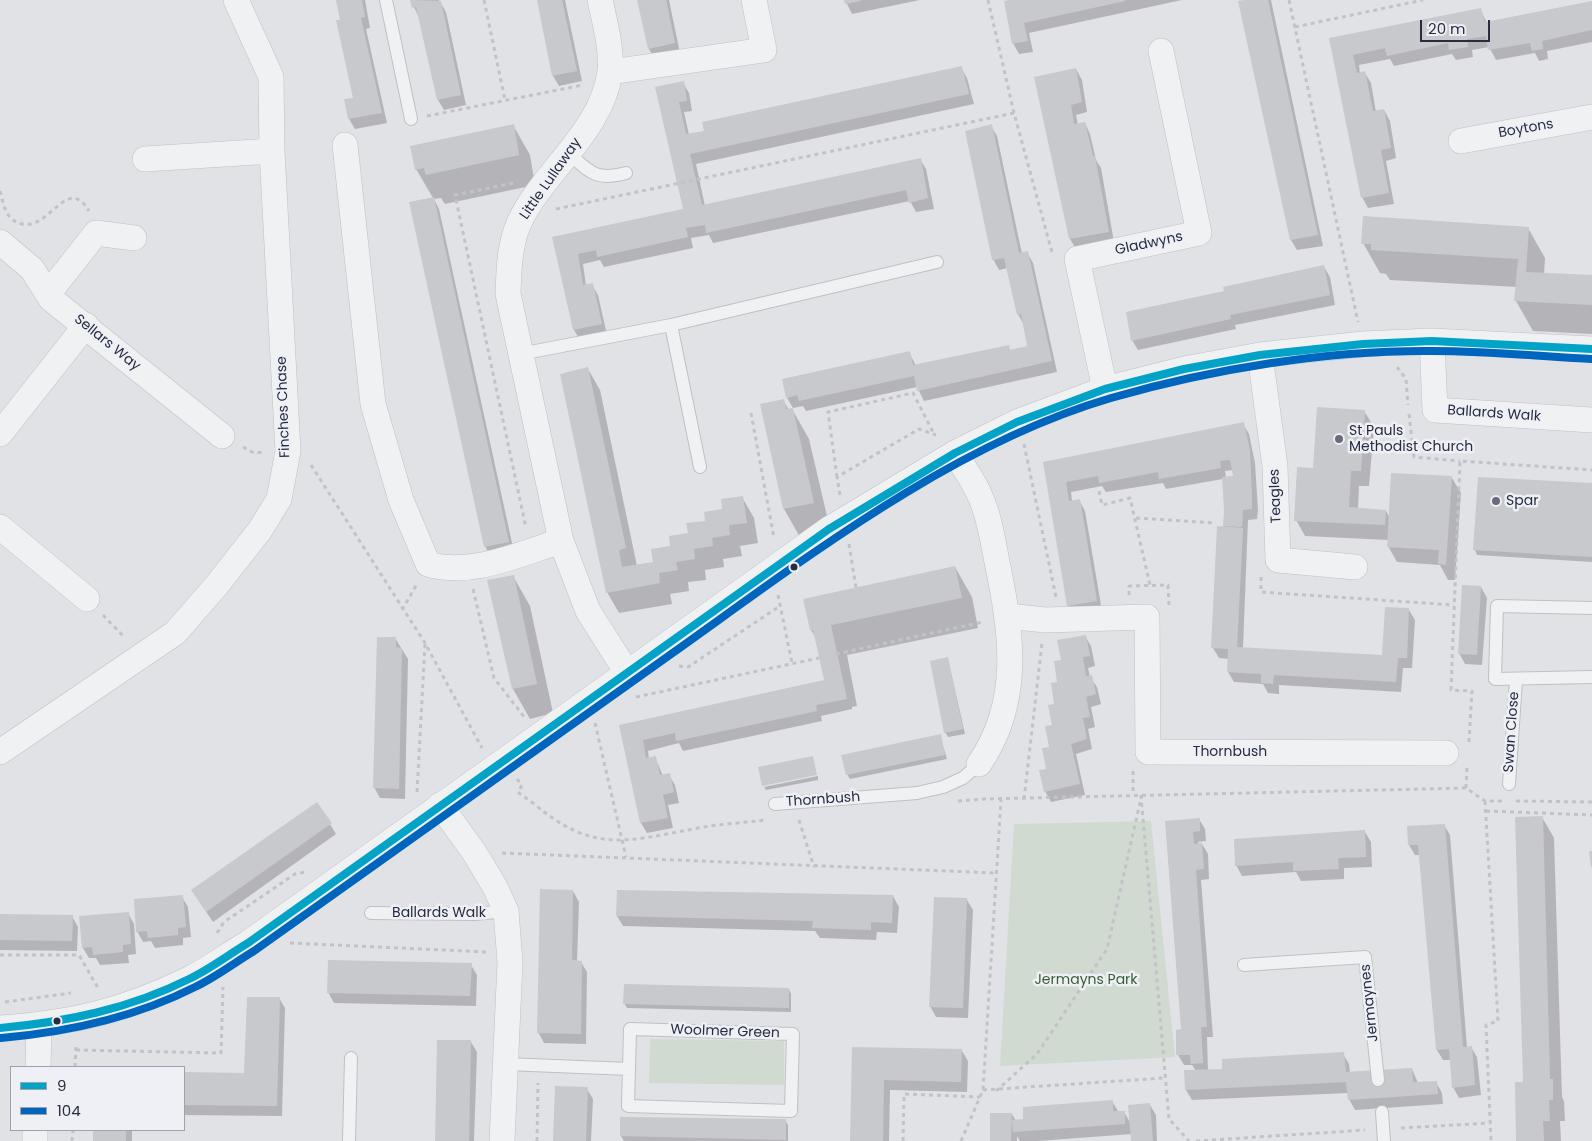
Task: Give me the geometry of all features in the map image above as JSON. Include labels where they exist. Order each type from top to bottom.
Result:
[{"type":"street","name":"Finches Chase","points":[[0,752],[140,659],[175,633],[216,586],[260,530],[279,499],[288,451],[272,151],[271,77],[236,0]]},
{"type":"street","name":"Little Lullaway","points":[[600,0],[608,40],[610,72],[602,97],[589,123],[569,154],[539,191],[524,216],[509,255],[508,294],[561,541],[588,611],[626,671]]},
{"type":"street","points":[[610,72],[764,50],[754,0]]},
{"type":"street","name":"Gladwyns","points":[[1105,390],[1077,259],[1199,233],[1161,51]]},
{"type":"street","name":"Boytons","points":[[1460,141],[1592,117]]},
{"type":"street","points":[[346,145],[373,404],[401,500],[428,564],[444,568],[468,568],[561,541]]},
{"type":"street","points":[[146,159],[272,151]]},
{"type":"street","points":[[48,294],[96,233],[134,238]]},
{"type":"street","name":"Sellars Way","points":[[0,242],[32,269],[51,299],[86,325],[222,436]]},
{"type":"street","points":[[0,434],[86,325]]},
{"type":"street","points":[[0,1028],[40,1025],[90,1017],[133,1004],[190,978],[248,942],[428,802],[498,764],[626,671],[726,604],[830,528],[955,453],[1017,422],[1105,390],[1184,369],[1260,356],[1363,344],[1432,341],[1592,350]]},
{"type":"street","name":"Ballards Walk","points":[[1432,341],[1434,410],[1592,420]]},
{"type":"street","name":"Teagles","points":[[1260,356],[1275,466],[1278,560],[1355,567]]},
{"type":"street","name":"Thornbush","points":[[955,453],[981,496],[1008,616],[1011,664],[1002,722],[993,744],[979,764]]},
{"type":"street","points":[[0,527],[87,599]]},
{"type":"street","name":"Thornbush","points":[[1008,616],[1052,620],[1147,613],[1148,752],[1460,754]]},
{"type":"street","points":[[428,802],[474,852],[495,887],[496,912],[510,962],[502,1141]]},
{"type":"street","points":[[38,1066],[40,1025]]},
{"type":"lane","points":[[386,0],[411,119]]},
{"type":"lane","points":[[569,154],[596,176],[605,177],[626,173]]},
{"type":"lane","points":[[520,354],[671,325],[937,262]]},
{"type":"lane","points":[[671,325],[700,467]]},
{"type":"lane","name":"Swan Close","points":[[1592,608],[1497,606],[1495,679],[1592,677]]},
{"type":"lane","name":"Swan Close","points":[[1509,784],[1516,680]]},
{"type":"lane","name":"Thornbush","points":[[775,804],[917,793],[943,787],[963,778],[979,764]]},
{"type":"lane","name":"Ballards Walk","points":[[371,913],[496,912]]},
{"type":"lane","name":"Jermaynes","points":[[1244,965],[1365,957],[1378,1080]]},
{"type":"lane","name":"Woolmer Green","points":[[630,1030],[793,1034],[790,1110],[628,1106],[629,1069],[630,1030]]},
{"type":"lane","points":[[349,1141],[351,1058]]},
{"type":"lane","points":[[506,1064],[629,1069]]},
{"type":"lane","points":[[1382,1112],[1383,1135]]},
{"type":"path","points":[[484,0],[505,100]]},
{"type":"path","points":[[988,0],[1014,113],[1048,238]]},
{"type":"path","points":[[1289,0],[1363,344]]},
{"type":"path","points":[[1295,27],[1423,0]]},
{"type":"path","points":[[411,119],[588,84],[586,92]]},
{"type":"path","points":[[524,216],[1014,113]]},
{"type":"path","points":[[0,191],[5,210],[10,218],[19,223],[30,225],[40,222],[59,203],[67,199],[77,199],[84,204],[91,214],[96,233]]},
{"type":"path","points":[[1396,364],[1406,379],[1414,458],[1592,470]]},
{"type":"path","points":[[837,477],[828,412],[913,394],[935,435]]},
{"type":"path","points":[[751,413],[775,544]]},
{"type":"path","points":[[1017,422],[1023,439],[1052,620],[1024,799]]},
{"type":"path","points":[[222,436],[254,453],[288,451]]},
{"type":"path","points":[[1460,461],[1451,690],[1472,691],[1460,754],[1466,788]]},
{"type":"path","points":[[310,464],[425,643],[498,764],[522,785],[518,792],[548,817],[578,833],[600,840],[621,841],[640,840],[696,828],[773,819]]},
{"type":"path","points":[[1099,491],[1102,505],[1130,498],[1150,585]]},
{"type":"path","points":[[1136,518],[1216,523]]},
{"type":"path","points":[[848,538],[856,588]]},
{"type":"path","points":[[773,570],[792,663]]},
{"type":"path","points":[[1261,572],[1261,592],[1454,605]]},
{"type":"path","points":[[473,586],[494,678],[526,721]]},
{"type":"path","points":[[87,599],[122,633],[140,659]]},
{"type":"path","points":[[836,654],[1008,616]]},
{"type":"path","points":[[425,643],[428,802]]},
{"type":"path","points":[[634,698],[819,658]]},
{"type":"path","points":[[593,716],[626,857]]},
{"type":"path","points":[[955,801],[1466,788],[1485,801],[1504,801]]},
{"type":"path","points":[[1142,795],[1164,1078],[1169,1119],[1189,1141]]},
{"type":"path","points":[[996,1091],[1037,1054],[1107,950],[1142,795]]},
{"type":"path","points":[[961,1141],[983,1090],[1000,800]]},
{"type":"path","points":[[1485,801],[1498,1021],[1486,1025],[1491,1141]]},
{"type":"path","points":[[1514,801],[1592,802]]},
{"type":"path","points":[[796,802],[814,867]]},
{"type":"path","points":[[1486,811],[1592,815]]},
{"type":"path","points":[[474,852],[996,873]]},
{"type":"path","points":[[488,952],[496,912]]},
{"type":"path","points":[[284,943],[477,952]]},
{"type":"path","points":[[0,956],[79,955],[98,988],[90,990]]},
{"type":"path","points":[[76,1050],[221,1053],[223,977]]},
{"type":"path","points":[[0,1003],[74,992]]},
{"type":"path","points":[[537,1141],[539,1065]]},
{"type":"path","points":[[983,1090],[996,1091],[1164,1078]]},
{"type":"path","points":[[903,1141],[904,1094],[980,1097]]},
{"type":"path","points":[[1196,1141],[1383,1135],[1490,1123]]},
{"type":"green space","name":"Jermayns Park","points":[[1151,821],[1175,1057],[1000,1066],[1014,824]]},
{"type":"green space","points":[[650,1039],[784,1041],[784,1085],[649,1083]]},
{"type":"building","points":[[336,0],[362,0],[365,17],[361,18],[382,113],[348,119],[344,99],[353,98],[336,20],[340,20]]},
{"type":"building","points":[[410,0],[441,1],[461,95],[437,100],[416,7],[412,8]]},
{"type":"building","points":[[537,0],[562,0],[577,71],[552,76]]},
{"type":"building","points":[[637,0],[666,0],[675,43],[648,49]]},
{"type":"building","points":[[844,0],[861,0],[861,1],[845,4]]},
{"type":"building","points":[[1268,0],[1318,235],[1290,240],[1238,1]]},
{"type":"building","points":[[1004,1],[1125,1],[1024,23],[1028,41],[1012,44]]},
{"type":"building","points":[[1592,1],[1592,30],[1542,41],[1543,49],[1532,51],[1530,43],[1488,50],[1486,36],[1467,39],[1468,47],[1449,50],[1448,43],[1387,56],[1385,48],[1353,55],[1357,73],[1365,71],[1373,111],[1384,109],[1391,148],[1381,150],[1389,193],[1361,198],[1329,38],[1481,8],[1485,22]]},
{"type":"building","points":[[962,66],[969,94],[690,154],[702,205],[921,158],[928,198],[909,203],[906,190],[706,233],[705,225],[686,228],[688,237],[597,257],[596,250],[578,254],[583,285],[593,283],[602,324],[573,330],[552,237],[683,209],[655,87],[684,81],[687,101],[679,102],[686,134],[704,131],[702,122]]},
{"type":"building","points":[[1076,68],[1082,102],[1071,105],[1074,124],[1085,122],[1093,156],[1095,156],[1109,232],[1069,239],[1034,77]]},
{"type":"building","points":[[514,124],[519,155],[426,175],[424,168],[415,170],[410,146]]},
{"type":"building","points":[[992,124],[1019,253],[1028,251],[1052,361],[917,391],[914,376],[799,401],[797,395],[786,398],[782,379],[910,351],[913,365],[1009,345],[1010,350],[1027,346],[1021,314],[1017,315],[1004,258],[992,260],[965,131]]},
{"type":"building","points":[[434,197],[509,542],[484,547],[409,202]]},
{"type":"building","points":[[1363,216],[1529,227],[1526,272],[1592,275],[1592,305],[1514,301],[1518,259],[1371,250],[1371,244],[1361,244]]},
{"type":"building","points":[[1324,265],[1330,295],[1230,315],[1231,319],[1131,341],[1126,312],[1224,291],[1223,287]]},
{"type":"building","points":[[588,367],[626,548],[619,550],[622,567],[653,562],[651,549],[670,546],[669,536],[688,533],[686,523],[705,521],[704,512],[722,509],[721,499],[743,496],[747,523],[729,525],[730,535],[712,538],[713,546],[694,549],[695,559],[676,562],[678,570],[659,573],[660,583],[606,593],[560,374]]},
{"type":"building","points":[[784,399],[786,409],[793,408],[814,503],[783,509],[760,404]]},
{"type":"building","name":"St Pauls Methodist Church","points":[[1317,407],[1365,410],[1361,471],[1351,471],[1349,507],[1386,510],[1385,525],[1294,521],[1297,467],[1313,468]]},
{"type":"building","points":[[1244,422],[1250,451],[1252,509],[1243,510],[1242,527],[1223,526],[1222,477],[1233,476],[1230,460],[1220,461],[1221,468],[1159,479],[1158,472],[1099,483],[1098,476],[1066,482],[1069,501],[1080,499],[1097,601],[1067,606],[1043,462]]},
{"type":"building","points":[[1391,473],[1452,476],[1446,565],[1438,564],[1439,550],[1387,547]]},
{"type":"building","points":[[1478,477],[1592,483],[1592,557],[1473,550]]},
{"type":"building","points":[[1217,526],[1243,528],[1237,647],[1382,655],[1385,607],[1409,608],[1407,658],[1398,658],[1396,682],[1274,675],[1273,684],[1261,683],[1261,674],[1227,672],[1228,649],[1211,648]]},
{"type":"building","points":[[955,566],[962,598],[831,625],[847,699],[816,705],[817,711],[676,741],[675,733],[643,740],[646,758],[656,756],[660,775],[670,773],[674,792],[663,795],[668,818],[640,823],[619,725],[824,680],[813,630],[810,630],[803,599]]},
{"type":"building","points":[[514,575],[537,684],[512,689],[487,580]]},
{"type":"building","points":[[1462,585],[1481,586],[1477,655],[1458,654]]},
{"type":"building","points":[[1086,635],[1090,656],[1083,657],[1086,676],[1092,675],[1096,694],[1086,697],[1090,717],[1083,718],[1087,739],[1071,744],[1080,784],[1044,792],[1039,770],[1046,769],[1042,748],[1049,747],[1045,726],[1052,725],[1048,705],[1054,704],[1051,683],[1057,682],[1054,661],[1061,660],[1057,640]]},
{"type":"building","points":[[377,637],[396,637],[396,647],[402,648],[399,789],[373,788]]},
{"type":"building","points":[[948,657],[963,729],[944,733],[930,661]]},
{"type":"building","points":[[941,734],[945,755],[846,775],[841,755]]},
{"type":"building","points":[[813,756],[817,775],[762,786],[758,767]]},
{"type":"building","points":[[317,802],[332,823],[206,912],[191,890]]},
{"type":"building","points":[[1543,816],[1550,1079],[1553,1079],[1553,1100],[1549,1100],[1550,1121],[1543,1121],[1544,1141],[1516,1141],[1515,1082],[1523,1082],[1515,817]]},
{"type":"building","points":[[1200,818],[1200,831],[1193,832],[1194,844],[1202,843],[1204,869],[1196,870],[1207,1027],[1201,1027],[1203,1063],[1191,1064],[1190,1055],[1176,1055],[1176,1030],[1181,1029],[1165,821]]},
{"type":"building","points":[[1445,824],[1463,1047],[1472,1046],[1475,1085],[1452,1088],[1449,1049],[1436,1050],[1418,845],[1408,845],[1407,826]]},
{"type":"building","points":[[1365,830],[1366,857],[1338,858],[1339,869],[1293,871],[1293,862],[1235,866],[1234,839]]},
{"type":"building","points":[[1589,851],[1592,851],[1592,867],[1591,867]]},
{"type":"building","points":[[540,889],[573,890],[572,960],[582,961],[581,1034],[537,1033]]},
{"type":"building","points":[[617,890],[893,895],[892,923],[871,922],[871,930],[812,928],[813,921],[616,916]]},
{"type":"building","points":[[183,895],[186,927],[178,928],[178,935],[148,938],[147,931],[136,932],[134,899]]},
{"type":"building","points":[[934,897],[967,898],[963,1008],[929,1007]]},
{"type":"building","points":[[129,912],[131,944],[123,945],[123,952],[93,955],[92,947],[82,948],[79,916]]},
{"type":"building","points":[[0,914],[73,915],[72,941],[0,940]]},
{"type":"building","points":[[328,960],[472,963],[470,996],[327,993]]},
{"type":"building","points":[[624,984],[789,988],[789,1008],[623,1004]]},
{"type":"building","points":[[247,997],[280,997],[277,1106],[185,1105],[185,1072],[244,1073]]},
{"type":"building","points":[[437,1040],[471,1040],[469,1141],[435,1141]]},
{"type":"building","points":[[852,1047],[962,1049],[961,1082],[884,1080],[883,1141],[850,1141]]},
{"type":"building","points":[[1344,1052],[1346,1072],[1412,1068],[1413,1082],[1437,1081],[1438,1094],[1348,1100],[1346,1082],[1185,1090],[1184,1070],[1222,1069],[1222,1059]]},
{"type":"building","points":[[555,1086],[588,1087],[586,1141],[553,1141]]},
{"type":"building","points":[[1113,1100],[1113,1111],[1125,1111],[1125,1124],[1013,1132],[1012,1120],[1023,1119],[1023,1107]]},
{"type":"building","points":[[1150,1103],[1153,1141],[1131,1141],[1128,1105]]},
{"type":"building","points":[[990,1113],[1012,1113],[1011,1141],[990,1141]]},
{"type":"building","points":[[620,1117],[786,1119],[786,1140],[620,1136]]},
{"type":"building","points":[[93,1131],[126,1131],[126,1141],[93,1141]]},
{"type":"transit line","name":"9","points":[[0,1028],[49,1022],[97,1013],[166,989],[204,971],[248,943],[829,529],[955,453],[1017,422],[1105,389],[1184,369],[1260,355],[1363,344],[1432,341],[1592,349]]},
{"type":"transit line","name":"104","points":[[1,1038],[51,1032],[101,1022],[172,998],[210,979],[254,951],[829,542],[938,474],[995,444],[1052,418],[1111,398],[1189,378],[1270,363],[1311,358],[1352,354],[1432,351],[1592,359]]},
{"type":"place","name":"St Pauls Methodist Church","points":[[1339,439]]},
{"type":"place","name":"Spar","points":[[1496,501]]}]
